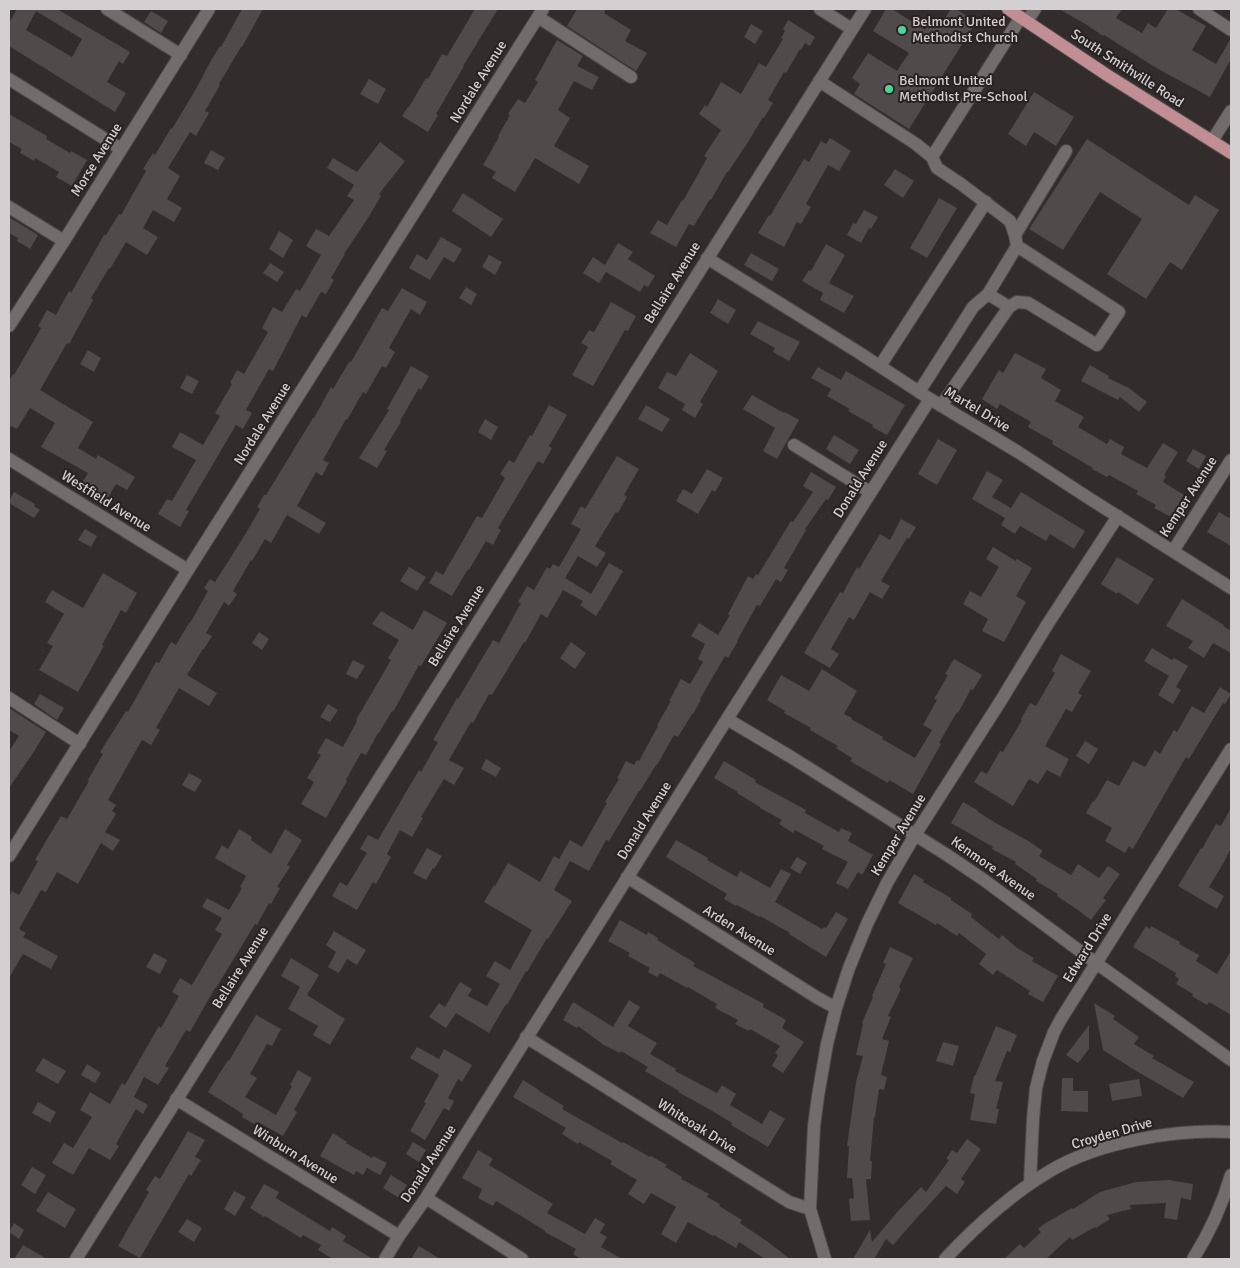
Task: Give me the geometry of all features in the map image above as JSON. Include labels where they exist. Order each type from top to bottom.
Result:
[{"type":"main road","name":"South Smithville Road","points":[[1008,9],[1107,75],[1231,153]]},
{"type":"street","points":[[107,9],[181,55]]},
{"type":"street","name":"Morse Avenue","points":[[9,326],[209,9]]},
{"type":"street","name":"Bellaire Avenue","points":[[76,1259],[865,9]]},
{"type":"street","points":[[932,157],[1024,19],[1035,9]]},
{"type":"street","points":[[1199,9],[1231,30]]},
{"type":"street","points":[[825,10],[852,29]]},
{"type":"street","points":[[540,13],[631,77]]},
{"type":"street","name":"Nordale Avenue","points":[[9,856],[540,13]]},
{"type":"street","points":[[9,78],[121,149]]},
{"type":"street","points":[[819,81],[916,144],[932,157],[937,168],[1010,221],[1016,240],[1119,312],[1097,345],[1028,303],[1017,302],[1009,307],[941,406]]},
{"type":"street","points":[[1212,141],[1231,111]]},
{"type":"street","points":[[918,392],[973,307],[988,294],[1066,151]]},
{"type":"street","points":[[880,366],[986,202]]},
{"type":"street","points":[[9,207],[64,241]]},
{"type":"street","name":"Martel Drive","points":[[707,258],[880,366],[918,392],[1018,452],[1231,588]]},
{"type":"street","points":[[988,294],[1009,307]]},
{"type":"street","name":"Donald Avenue","points":[[384,1259],[426,1198],[727,718],[930,399]]},
{"type":"street","points":[[794,445],[870,492]]},
{"type":"street","name":"Westfield Avenue","points":[[9,458],[188,570]]},
{"type":"street","name":"Kemper Avenue","points":[[1173,551],[1231,460]]},
{"type":"street","name":"Kemper Avenue","points":[[810,1209],[814,1126],[826,1053],[836,1008],[849,968],[867,924],[887,883],[915,836],[1052,617],[1118,516]]},
{"type":"street","points":[[9,698],[80,744]]},
{"type":"street","name":"Kenmore Avenue","points":[[727,718],[984,880],[1231,1060]]},
{"type":"street","name":"Edward Drive","points":[[1030,1183],[1036,1088],[1043,1061],[1054,1032],[1231,749]]},
{"type":"street","name":"Arden Avenue","points":[[627,877],[836,1008]]},
{"type":"street","name":"Whiteoak Drive","points":[[526,1037],[789,1202],[810,1209]]},
{"type":"street","name":"Winburn Avenue","points":[[176,1099],[399,1236]]},
{"type":"street","name":"Croyden Drive","points":[[945,1259],[984,1220],[1030,1183],[1078,1157],[1116,1145],[1161,1135],[1216,1131],[1231,1132]]},
{"type":"street","points":[[1194,1259],[1210,1230],[1231,1175]]},
{"type":"street","points":[[426,1198],[522,1259]]},
{"type":"street","points":[[810,1209],[825,1259]]},
{"type":"building","points":[[17,9],[57,9],[130,52],[123,64],[119,61],[107,82],[126,93],[115,112],[9,46],[9,23]],"holes":[[[36,11],[82,39],[72,57],[26,30]]]},
{"type":"building","points":[[242,9],[263,9],[219,84],[205,111],[209,113],[196,136],[190,132],[168,168],[180,176],[167,199],[182,208],[174,222],[153,210],[143,228],[158,237],[147,255],[126,242],[91,298],[93,300],[69,344],[67,343],[40,390],[93,422],[78,448],[96,459],[98,455],[135,477],[127,490],[116,484],[106,501],[80,486],[88,473],[41,447],[55,423],[30,408],[17,429],[9,425],[9,381],[41,328],[38,326],[47,310],[56,315],[69,291],[71,293],[104,235],[106,235],[119,214],[121,215],[146,171],[143,169],[172,129]]},
{"type":"building","points":[[475,9],[498,9],[463,66],[428,132],[402,116],[426,78],[428,79],[442,54],[447,56]]},
{"type":"building","points":[[577,9],[606,9],[604,13],[631,30],[625,41],[647,53],[636,71],[567,26]]},
{"type":"building","points":[[886,9],[892,9],[925,30],[932,18],[941,24],[951,9],[956,9],[976,22],[909,129],[854,94],[860,84],[852,78],[868,53],[897,71],[909,53],[873,31]]},
{"type":"building","points":[[1059,9],[1122,9],[1116,18],[1142,33],[1148,23],[1156,28],[1168,9],[1175,9],[1206,26],[1192,50],[1216,64],[1231,38],[1231,59],[1210,97],[1158,69]]},
{"type":"building","points":[[151,11],[168,21],[161,33],[144,22]]},
{"type":"building","points":[[788,20],[815,37],[810,46],[805,43],[786,73],[784,72],[768,100],[773,103],[727,172],[711,200],[694,226],[689,224],[676,247],[650,233],[658,220],[667,225],[683,201],[707,158],[704,156],[721,130],[699,114],[705,105],[707,107],[721,82],[741,94],[759,63],[766,67],[783,39],[781,38],[785,31],[783,29]]},
{"type":"building","points":[[751,24],[763,31],[755,44],[744,37]]},
{"type":"building","points":[[557,40],[583,56],[577,66],[599,77],[592,90],[574,81],[558,110],[570,118],[554,146],[589,166],[579,184],[535,158],[515,192],[492,178],[496,172],[483,165],[510,115],[508,114],[518,99],[525,103],[538,82],[535,80]]},
{"type":"building","points":[[369,79],[386,89],[378,104],[360,94]]},
{"type":"building","points":[[1034,92],[1074,117],[1056,146],[1034,132],[1026,146],[1008,134]]},
{"type":"building","points":[[9,114],[47,136],[46,139],[70,153],[71,151],[87,160],[72,186],[56,177],[59,172],[35,158],[34,161],[20,153],[22,149],[9,142]]},
{"type":"building","points":[[830,138],[851,151],[839,171],[828,165],[806,204],[811,207],[801,224],[797,222],[784,247],[758,233],[804,159],[809,162],[821,141],[826,144]]},
{"type":"building","points":[[1087,139],[1189,205],[1195,195],[1219,210],[1182,270],[1170,262],[1146,299],[1107,274],[1142,219],[1100,192],[1063,250],[1029,229]]},
{"type":"building","points":[[380,142],[405,161],[379,194],[381,196],[331,278],[334,280],[326,294],[321,292],[306,318],[302,315],[273,371],[269,369],[246,410],[252,413],[243,429],[236,425],[186,510],[189,511],[180,527],[158,514],[167,499],[172,501],[196,460],[172,447],[180,432],[203,445],[220,416],[215,413],[232,384],[230,383],[237,370],[244,374],[268,332],[262,328],[273,307],[282,312],[296,289],[300,291],[321,255],[306,246],[316,229],[329,236],[354,200],[347,196],[354,185],[327,168],[333,158],[357,172]]},
{"type":"building","points":[[211,150],[225,158],[218,170],[204,163]]},
{"type":"building","points":[[895,169],[914,181],[903,198],[884,185]]},
{"type":"building","points":[[463,193],[503,219],[491,237],[452,211]]},
{"type":"building","points":[[939,198],[957,208],[927,258],[910,248]]},
{"type":"building","points":[[864,210],[878,217],[871,229],[869,228],[861,243],[847,235],[853,223],[856,224]]},
{"type":"building","points":[[9,217],[38,235],[30,249],[17,241],[18,238],[9,233]]},
{"type":"building","points":[[279,231],[293,240],[283,258],[269,249]]},
{"type":"building","points":[[441,237],[462,249],[454,263],[444,257],[430,280],[409,268],[417,254],[427,260]]},
{"type":"building","points":[[618,243],[633,252],[628,259],[655,276],[648,287],[644,285],[640,292],[606,272],[599,283],[583,273],[593,257],[605,265]]},
{"type":"building","points":[[826,244],[845,255],[829,283],[854,296],[844,313],[820,300],[823,293],[802,281],[809,270],[811,271]]},
{"type":"building","points":[[751,253],[779,269],[772,281],[744,265]]},
{"type":"building","points":[[489,255],[502,262],[495,275],[482,267]]},
{"type":"building","points":[[270,263],[284,272],[277,282],[263,273]]},
{"type":"building","points":[[466,287],[477,294],[471,305],[459,298]]},
{"type":"building","points":[[402,288],[427,302],[420,315],[411,309],[389,348],[395,352],[386,368],[382,366],[366,394],[363,392],[323,460],[329,463],[322,476],[316,472],[297,506],[326,523],[319,534],[287,515],[271,543],[265,539],[233,591],[237,594],[229,606],[224,602],[206,633],[212,636],[187,675],[217,693],[209,706],[179,688],[156,728],[160,730],[151,745],[142,740],[108,800],[116,805],[112,811],[116,814],[105,832],[120,840],[113,851],[101,843],[78,884],[57,872],[46,892],[41,890],[19,929],[26,933],[23,937],[58,956],[51,969],[23,954],[9,978],[9,897],[12,891],[19,895],[38,861],[35,860],[43,846],[61,816],[67,819],[103,754],[100,752],[126,711],[128,712],[156,662],[159,663],[171,642],[176,645],[208,591],[204,588],[210,579],[215,582],[243,538],[260,509],[257,507],[314,418],[331,387],[333,389],[349,362],[351,362],[382,308],[388,311]]},
{"type":"building","points":[[718,299],[736,310],[728,324],[710,313]]},
{"type":"building","points":[[611,302],[636,316],[628,331],[625,330],[593,386],[572,375],[588,347],[581,343],[589,330],[594,332]]},
{"type":"building","points":[[758,321],[800,342],[789,361],[773,352],[775,348],[750,334]]},
{"type":"building","points":[[88,350],[101,358],[94,372],[80,364]]},
{"type":"building","points":[[690,353],[718,371],[700,402],[703,404],[695,418],[682,410],[685,404],[658,388],[667,372],[676,376]]},
{"type":"building","points":[[1015,353],[1046,369],[1041,378],[1061,390],[1055,401],[1084,417],[1078,427],[1107,444],[1110,439],[1124,447],[1121,454],[1147,468],[1163,443],[1178,452],[1164,475],[1166,476],[1163,482],[1184,495],[1171,517],[1154,508],[1156,505],[1136,494],[1138,491],[1109,475],[1107,477],[1092,469],[1052,444],[1053,441],[1028,427],[1031,422],[1000,404],[997,409],[982,399],[999,370],[1003,373]]},
{"type":"building","points":[[1090,365],[1109,376],[1108,378],[1129,388],[1147,402],[1139,412],[1120,397],[1118,400],[1081,381]]},
{"type":"building","points":[[411,366],[429,376],[421,390],[419,388],[400,421],[384,450],[387,451],[377,468],[359,458],[389,410],[387,409]]},
{"type":"building","points":[[818,367],[841,380],[846,371],[905,405],[887,435],[848,411],[850,409],[827,396],[831,389],[811,378]]},
{"type":"building","points":[[187,375],[199,381],[192,394],[180,388]]},
{"type":"building","points":[[752,395],[799,420],[777,459],[763,451],[775,428],[743,409]]},
{"type":"building","points":[[549,405],[567,415],[549,446],[552,448],[543,464],[538,461],[498,528],[501,530],[493,545],[486,541],[452,596],[429,583],[436,571],[443,575],[477,516],[482,518],[505,478],[500,474],[509,460],[514,463]]},
{"type":"building","points":[[646,405],[670,419],[662,432],[638,419]]},
{"type":"building","points":[[485,419],[498,427],[491,440],[478,432]]},
{"type":"building","points":[[834,435],[859,450],[850,464],[826,449]]},
{"type":"building","points":[[938,439],[957,450],[937,485],[918,474]]},
{"type":"building","points":[[1193,449],[1206,456],[1199,469],[1186,461]]},
{"type":"building","points":[[617,456],[639,469],[624,495],[627,497],[618,513],[616,512],[595,546],[606,553],[597,567],[578,556],[565,578],[591,594],[609,563],[623,571],[596,616],[580,605],[583,601],[563,590],[547,618],[541,614],[525,643],[492,695],[489,694],[449,760],[464,768],[454,785],[444,779],[421,817],[423,818],[412,837],[400,830],[387,854],[391,857],[376,884],[373,882],[357,910],[332,896],[340,882],[347,886],[367,853],[360,849],[368,835],[378,840],[419,770],[421,772],[438,742],[433,740],[493,640],[499,643],[521,603],[518,602],[527,586],[534,590],[547,567],[550,569],[553,564],[559,567],[581,529],[571,524],[581,506],[585,509]]},
{"type":"building","points":[[707,469],[723,478],[715,492],[712,490],[698,514],[676,501],[683,489],[692,494]]},
{"type":"building","points":[[987,471],[1003,480],[992,497],[1011,508],[1021,492],[1085,531],[1074,549],[1050,534],[1046,541],[1020,526],[1015,534],[1001,525],[1005,518],[972,499]]},
{"type":"building","points":[[811,472],[836,487],[805,529],[784,568],[788,570],[781,582],[776,579],[760,606],[757,605],[738,641],[728,658],[725,656],[693,714],[678,737],[674,735],[609,841],[606,840],[589,871],[570,861],[554,890],[572,901],[526,971],[489,1033],[456,1013],[446,1028],[429,1017],[439,1003],[445,1007],[460,982],[472,989],[468,996],[487,1006],[500,984],[486,976],[495,961],[510,970],[532,930],[484,902],[494,885],[508,863],[540,882],[554,856],[559,859],[570,840],[582,847],[607,803],[605,802],[619,779],[617,778],[626,761],[634,765],[637,760],[639,761],[681,679],[690,684],[703,662],[698,659],[705,644],[691,636],[699,623],[718,635],[730,615],[728,614],[748,576],[753,579],[756,574],[758,575],[791,521],[793,522],[813,492],[803,486]]},
{"type":"building","points":[[14,492],[35,504],[34,506],[40,510],[34,518],[9,503]]},
{"type":"building","points":[[1219,512],[1231,519],[1231,546],[1207,532]]},
{"type":"building","points":[[901,519],[916,527],[909,539],[907,538],[881,581],[890,586],[882,599],[870,592],[854,620],[849,617],[831,649],[839,654],[830,668],[804,653],[840,592],[843,593],[857,567],[859,569],[880,534],[890,540]]},
{"type":"building","points":[[85,529],[97,536],[91,547],[78,540]]},
{"type":"building","points":[[993,547],[1032,568],[1016,596],[1026,602],[1004,642],[982,631],[988,619],[963,604],[970,591],[981,597],[999,567],[986,559]]},
{"type":"building","points":[[1117,557],[1154,579],[1138,605],[1101,584]]},
{"type":"building","points":[[409,567],[426,577],[417,591],[400,581]]},
{"type":"building","points":[[103,573],[137,593],[126,613],[121,610],[102,645],[104,646],[78,692],[39,670],[53,646],[47,643],[64,614],[45,602],[52,590],[83,608]]},
{"type":"building","points":[[1182,599],[1231,631],[1231,653],[1213,643],[1204,658],[1188,648],[1193,641],[1166,626]]},
{"type":"building","points":[[424,610],[447,623],[421,666],[419,665],[366,755],[361,753],[326,818],[301,804],[314,782],[307,778],[321,755],[317,753],[326,738],[343,747],[356,720],[391,660],[388,658],[399,640],[372,624],[381,611],[413,630]]},
{"type":"building","points":[[259,632],[269,639],[262,650],[252,643]]},
{"type":"building","points":[[571,642],[586,653],[575,669],[560,658]]},
{"type":"building","points":[[1152,648],[1172,660],[1174,658],[1188,666],[1176,687],[1181,690],[1173,704],[1158,695],[1169,676],[1144,661]]},
{"type":"building","points":[[1061,654],[1091,671],[1078,693],[1082,695],[1072,712],[1066,709],[1045,746],[1069,759],[1060,777],[1047,770],[1038,784],[1029,779],[1013,806],[974,782],[981,771],[987,774],[1000,751],[1003,752],[1030,703],[1036,706],[1055,673],[1052,671]]},
{"type":"building","points":[[954,659],[982,675],[973,690],[971,689],[939,743],[941,744],[913,794],[889,780],[888,783],[850,761],[852,758],[836,748],[838,746],[810,730],[811,728],[784,713],[785,711],[767,700],[781,675],[809,691],[822,669],[857,691],[844,714],[915,758],[932,730],[923,725],[937,700],[934,699],[948,675],[945,674]]},
{"type":"building","points":[[353,660],[365,666],[357,679],[346,674]]},
{"type":"building","points":[[1220,687],[1231,694],[1225,704],[1223,703],[1189,759],[1186,757],[1133,849],[1129,846],[1125,853],[1105,841],[1112,828],[1086,813],[1107,780],[1119,786],[1133,761],[1145,767],[1155,750],[1160,754],[1174,730],[1177,732],[1192,706],[1204,713]]},
{"type":"building","points":[[40,694],[64,708],[57,720],[34,704]]},
{"type":"building","points":[[328,704],[338,710],[330,722],[320,717]]},
{"type":"building","points":[[9,708],[46,732],[9,788],[9,751],[19,736],[9,730]]},
{"type":"building","points":[[1085,741],[1098,749],[1089,764],[1076,756]]},
{"type":"building","points":[[486,759],[501,768],[496,777],[481,769]]},
{"type":"building","points":[[724,761],[756,780],[755,782],[760,785],[806,810],[805,813],[839,832],[841,828],[852,833],[848,841],[873,855],[862,875],[858,872],[848,889],[836,883],[848,862],[822,849],[824,846],[795,830],[793,833],[779,824],[782,820],[714,778]]},
{"type":"building","points":[[189,773],[202,780],[195,792],[182,785]]},
{"type":"building","points":[[963,802],[1030,842],[1043,851],[1039,856],[1071,875],[1078,864],[1099,878],[1108,866],[1120,874],[1103,898],[1106,900],[1091,920],[1057,896],[1058,894],[1036,881],[1037,879],[1015,864],[1016,862],[951,823]]},
{"type":"building","points":[[1231,808],[1231,848],[1209,887],[1224,896],[1217,909],[1178,886],[1216,824],[1221,826]]},
{"type":"building","points":[[239,829],[252,837],[251,840],[271,854],[285,829],[302,840],[287,865],[290,867],[277,887],[280,888],[271,904],[269,903],[257,925],[255,924],[190,1032],[186,1030],[165,1066],[169,1068],[158,1085],[144,1077],[134,1097],[148,1105],[143,1114],[136,1109],[116,1144],[119,1146],[110,1160],[89,1148],[73,1175],[52,1163],[64,1143],[73,1148],[92,1117],[80,1110],[90,1092],[110,1104],[122,1083],[125,1085],[159,1026],[161,1028],[179,996],[172,992],[180,978],[192,985],[222,934],[215,930],[222,918],[202,907],[207,898],[229,910],[242,888],[240,887],[246,876],[215,858],[222,845],[228,849]]},
{"type":"building","points":[[676,840],[737,877],[740,871],[770,888],[781,869],[791,874],[775,902],[822,929],[826,928],[836,912],[848,919],[826,957],[790,933],[724,899],[727,894],[666,857]]},
{"type":"building","points":[[427,848],[442,856],[426,880],[413,873]]},
{"type":"building","points":[[797,857],[807,863],[800,874],[790,868]]},
{"type":"building","points":[[914,874],[972,914],[971,917],[999,939],[1002,935],[1017,948],[1034,958],[1032,961],[1058,976],[1043,1002],[1028,994],[1030,991],[997,970],[993,975],[979,964],[986,954],[959,933],[957,936],[937,923],[936,925],[898,903]]},
{"type":"building","points":[[620,920],[647,935],[648,932],[658,938],[657,940],[695,963],[693,966],[764,1004],[763,1007],[786,1020],[782,1028],[804,1042],[783,1073],[772,1066],[778,1055],[775,1053],[780,1046],[750,1029],[749,1031],[735,1024],[738,1020],[715,1008],[717,1004],[688,987],[660,973],[657,977],[648,972],[650,968],[628,956],[630,953],[608,941]]},
{"type":"building","points":[[1146,926],[1150,929],[1151,926],[1180,942],[1179,944],[1199,955],[1196,961],[1217,974],[1231,951],[1231,1015],[1209,1002],[1207,1005],[1192,996],[1193,994],[1176,984],[1179,979],[1175,976],[1176,973],[1133,947]]},
{"type":"building","points":[[334,931],[366,950],[357,965],[347,959],[339,973],[328,967],[336,952],[326,945]]},
{"type":"building","points":[[890,947],[913,958],[899,987],[901,989],[888,1016],[891,1017],[882,1039],[889,1041],[881,1075],[887,1077],[884,1090],[879,1089],[870,1161],[872,1161],[871,1179],[866,1179],[870,1220],[851,1221],[849,1199],[854,1198],[852,1178],[847,1178],[849,1146],[847,1146],[856,1082],[863,1056],[856,1055],[862,1023],[886,964],[883,963]]},
{"type":"building","points":[[154,953],[167,960],[160,974],[146,967]]},
{"type":"building","points":[[291,958],[319,975],[307,995],[345,1019],[330,1045],[313,1035],[318,1026],[288,1009],[300,987],[281,976]]},
{"type":"building","points":[[629,1000],[640,1007],[628,1026],[657,1043],[650,1054],[676,1069],[675,1071],[717,1093],[722,1085],[736,1094],[730,1105],[762,1124],[770,1110],[785,1119],[768,1147],[645,1071],[648,1067],[621,1051],[620,1053],[604,1045],[578,1026],[577,1028],[563,1020],[573,1002],[613,1027]]},
{"type":"building","points":[[1094,1003],[1115,1016],[1113,1019],[1139,1037],[1134,1044],[1154,1056],[1152,1058],[1194,1082],[1183,1098],[1103,1050]]},
{"type":"building","points":[[256,1015],[281,1029],[272,1046],[267,1044],[250,1074],[257,1078],[245,1097],[276,1115],[292,1086],[290,1085],[298,1070],[312,1078],[294,1110],[297,1112],[283,1136],[258,1122],[256,1125],[242,1117],[243,1114],[208,1092]]},
{"type":"building","points":[[1089,1025],[1089,1049],[1078,1063],[1066,1055]]},
{"type":"building","points":[[996,1026],[1017,1035],[1010,1052],[1007,1051],[995,1081],[1003,1082],[996,1109],[999,1109],[996,1124],[970,1120],[975,1094],[970,1093],[974,1076]]},
{"type":"building","points":[[943,1042],[959,1046],[953,1066],[936,1061]]},
{"type":"building","points":[[417,1047],[439,1059],[444,1049],[472,1065],[462,1082],[458,1079],[448,1098],[454,1101],[449,1111],[444,1108],[425,1140],[410,1131],[439,1075],[410,1058]]},
{"type":"building","points":[[43,1058],[66,1071],[58,1084],[35,1071]]},
{"type":"building","points":[[87,1064],[101,1073],[95,1083],[81,1075]]},
{"type":"building","points":[[1062,1078],[1073,1078],[1073,1091],[1088,1091],[1088,1112],[1061,1111]]},
{"type":"building","points":[[1139,1079],[1142,1096],[1112,1101],[1109,1084]]},
{"type":"building","points":[[523,1080],[564,1106],[562,1109],[622,1143],[667,1165],[665,1167],[682,1177],[681,1179],[709,1194],[707,1197],[742,1220],[740,1223],[790,1259],[765,1259],[739,1242],[736,1248],[688,1222],[676,1243],[661,1234],[676,1207],[651,1193],[644,1204],[628,1194],[637,1180],[610,1164],[612,1161],[562,1134],[566,1128],[513,1097]]},
{"type":"building","points":[[38,1102],[56,1112],[50,1123],[32,1113]]},
{"type":"building","points":[[188,1131],[205,1140],[195,1157],[201,1160],[191,1176],[189,1174],[140,1258],[118,1246],[149,1192],[146,1190],[155,1176],[160,1179]]},
{"type":"building","points":[[333,1133],[372,1158],[373,1156],[387,1163],[380,1175],[367,1168],[363,1175],[356,1171],[354,1175],[320,1156]]},
{"type":"building","points":[[967,1139],[981,1149],[961,1179],[965,1182],[957,1194],[946,1186],[893,1245],[886,1239],[874,1259],[853,1259],[870,1230],[872,1242],[921,1187],[926,1192],[949,1160],[946,1159],[952,1150],[957,1153]]},
{"type":"building","points":[[413,1142],[426,1150],[419,1162],[406,1154]]},
{"type":"building","points":[[478,1150],[493,1159],[489,1165],[553,1204],[547,1213],[585,1234],[595,1218],[605,1224],[600,1233],[607,1237],[601,1247],[622,1259],[581,1259],[573,1254],[576,1249],[496,1201],[493,1206],[478,1198],[482,1189],[462,1178]]},
{"type":"building","points":[[32,1167],[46,1175],[35,1194],[21,1185]]},
{"type":"building","points":[[391,1175],[407,1185],[399,1198],[383,1188]]},
{"type":"building","points":[[1169,1180],[1193,1184],[1191,1200],[1181,1198],[1177,1220],[1164,1218],[1166,1203],[1130,1205],[1131,1209],[1107,1215],[1110,1219],[1096,1228],[1072,1240],[1070,1237],[1046,1259],[1004,1259],[1020,1244],[1024,1248],[1041,1232],[1038,1229],[1044,1224],[1100,1192],[1136,1182]]},
{"type":"building","points":[[264,1184],[279,1192],[276,1198],[330,1231],[332,1227],[346,1236],[343,1241],[373,1259],[333,1259],[318,1250],[321,1245],[303,1235],[301,1238],[250,1208]]},
{"type":"building","points":[[234,1191],[246,1197],[235,1216],[224,1209]]},
{"type":"building","points":[[48,1192],[76,1209],[65,1228],[36,1211]]},
{"type":"building","points":[[187,1219],[202,1228],[194,1242],[178,1232]]},
{"type":"building","points":[[14,1223],[24,1230],[19,1239],[9,1232]]},
{"type":"building","points":[[23,1245],[47,1259],[14,1259]]},
{"type":"building","points":[[419,1246],[440,1259],[411,1259]]},
{"type":"place","name":"Belmont United Methodist Church","points":[[902,30]]},
{"type":"place","name":"Belmont United Methodist Pre-School","points":[[889,89]]}]
